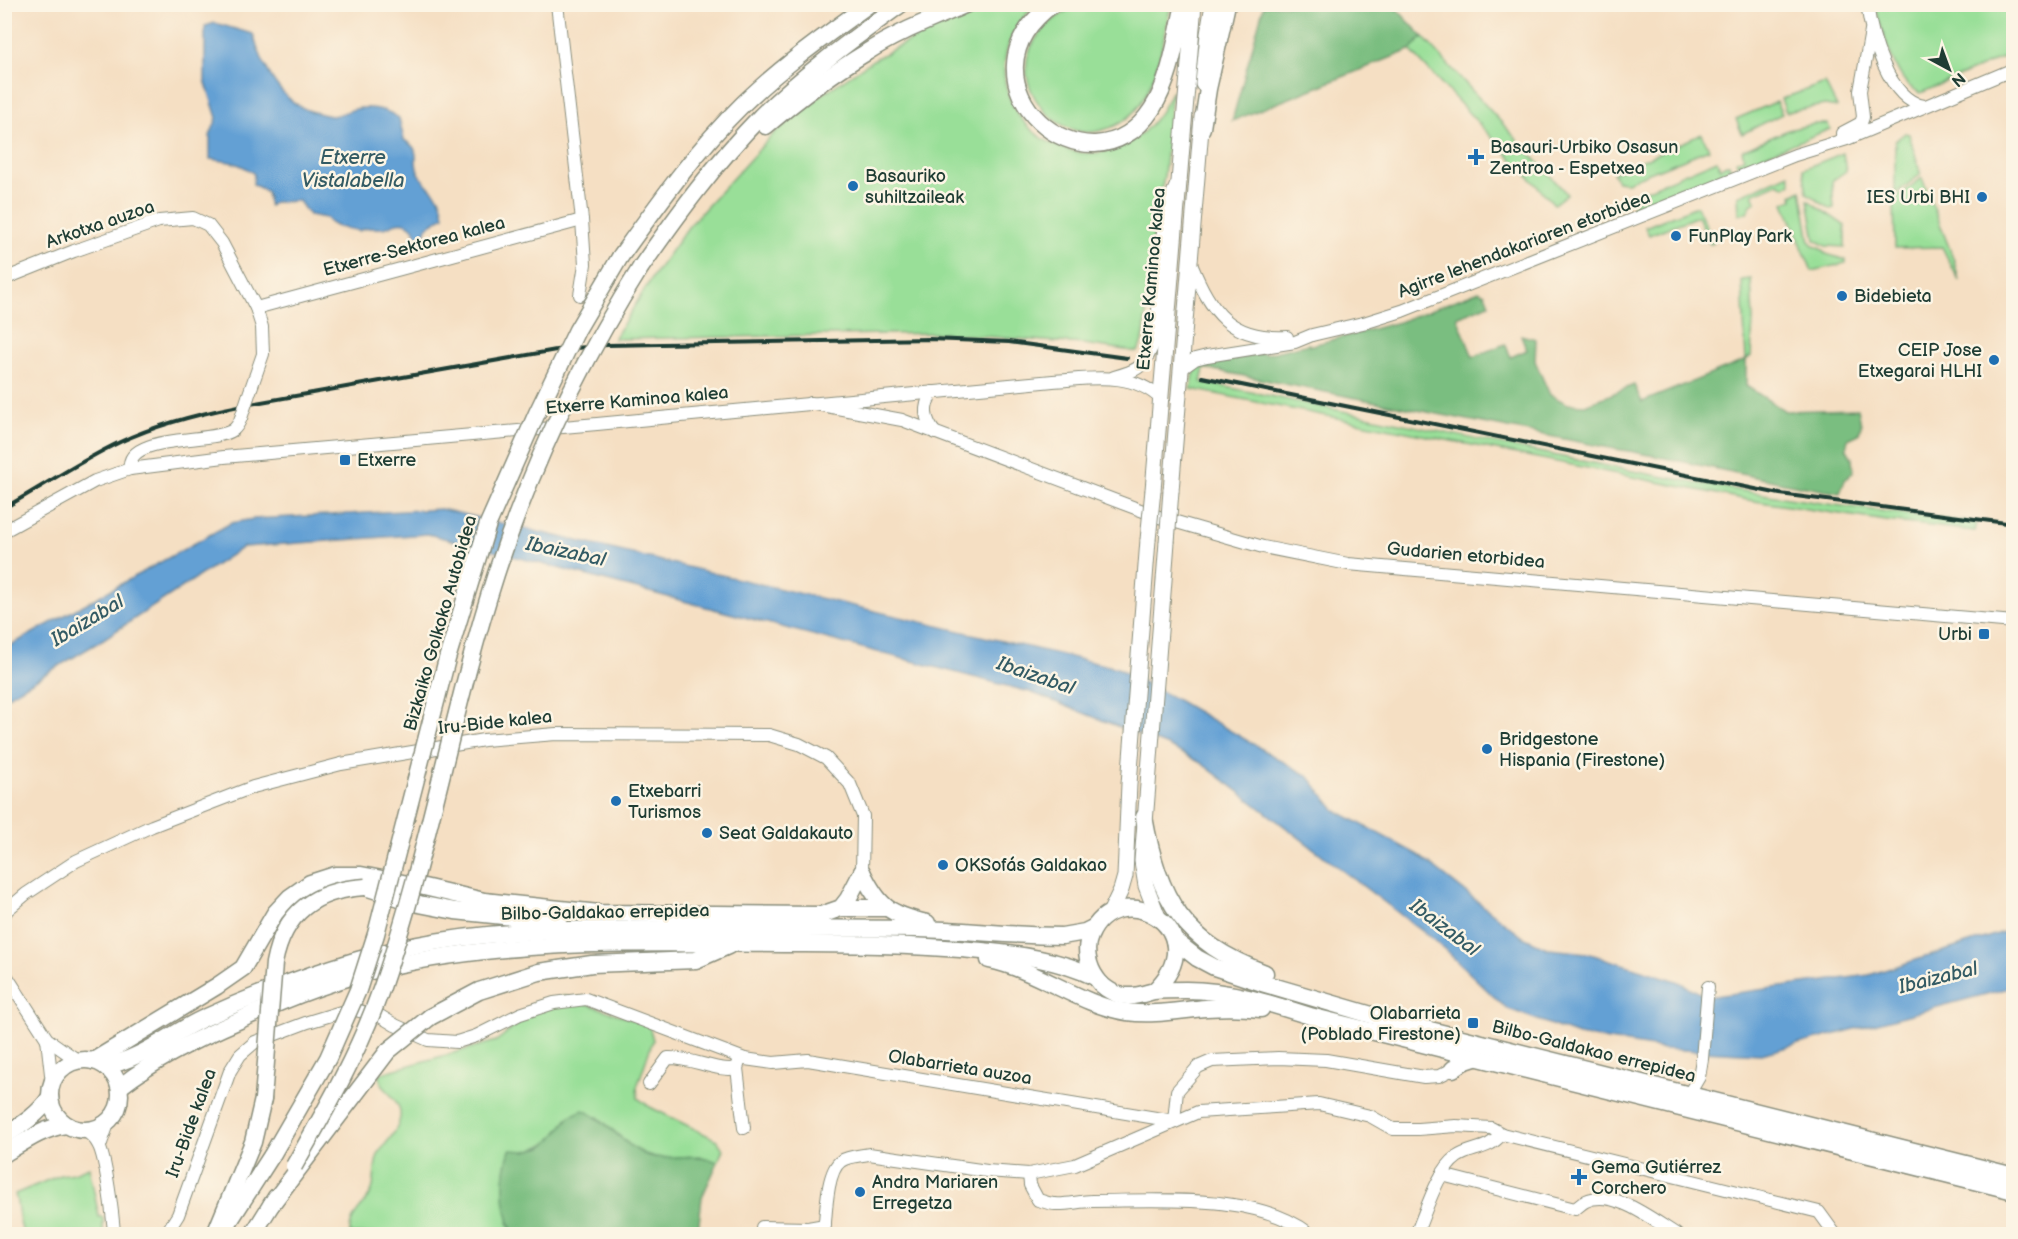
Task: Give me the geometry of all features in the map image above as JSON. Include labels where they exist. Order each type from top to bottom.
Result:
[{"type":"highway","points":[[744,103],[820,28],[850,4]]},
{"type":"highway","name":"Bizkaiko Golkoko Autobidea","points":[[221,1234],[272,1155],[328,1058],[358,990],[376,934],[447,659],[488,524],[537,412],[577,330],[620,257],[671,185],[704,145],[744,103],[820,39],[869,4]]},
{"type":"highway","points":[[253,1234],[354,1058],[381,989],[401,929],[469,665],[496,573],[525,495],[556,423],[595,343],[641,267],[717,165],[762,116],[829,57],[901,4]]},
{"type":"highway","points":[[677,216],[767,125],[817,85],[868,51],[916,26],[967,4]]},
{"type":"highway","points":[[1053,4],[1039,16],[1024,35],[1016,53],[1015,73],[1018,92],[1026,108],[1045,128],[1064,139],[1081,144],[1098,144],[1119,138],[1134,128],[1152,109],[1163,86],[1184,4]]},
{"type":"highway","points":[[1202,128],[1208,89],[1227,4]]},
{"type":"highway","points":[[1144,817],[1155,867],[1166,894],[1181,918],[1202,940],[1248,967],[1311,991],[1337,1005]]},
{"type":"highway","points":[[841,908],[862,872]]},
{"type":"highway","points":[[862,872],[871,890],[891,912],[913,920],[960,930]]},
{"type":"highway","points":[[4,1136],[30,1120],[42,1109],[58,1073],[66,1065],[92,1062],[243,968],[275,913],[290,897],[310,883],[335,875],[361,875],[484,901],[599,914],[820,915],[841,908],[886,908]]},
{"type":"highway","points":[[214,1234],[253,1142],[263,1099],[277,946],[283,933],[302,909],[319,897],[343,888],[364,887],[419,904],[455,911],[635,929]]},
{"type":"highway","points":[[1110,913],[1133,908],[1158,917]]},
{"type":"highway","name":"Bilbo-Galdakao errepidea","points":[[92,1062],[130,1059],[199,1021],[256,995],[297,979],[381,953],[416,946],[547,930],[960,930],[1062,936],[1085,932],[1110,913]]},
{"type":"highway","name":"Bilbo-Galdakao errepidea","points":[[1158,917],[1174,940],[1197,958],[1214,967],[1337,1005],[1689,1095],[2010,1172]]},
{"type":"highway","points":[[1093,928],[1088,940],[1087,952],[1095,977]]},
{"type":"highway","points":[[1154,991],[1166,980],[1173,968],[1176,954],[1174,940]]},
{"type":"highway","points":[[271,1205],[388,1051],[430,1017],[479,991],[539,972],[592,964],[696,960],[730,944]]},
{"type":"highway","name":"Bilbo-Galdakao errepidea","points":[[121,1086],[153,1064],[225,1026],[303,993],[384,968],[429,959],[526,947],[730,944],[941,946],[1056,962],[1095,977],[1108,989],[1126,997],[1154,991],[1185,990],[1216,991],[1248,997],[1310,1016],[2013,1191]]},
{"type":"highway","name":"Bilbo-Galdakao errepidea","points":[[941,946],[964,957],[992,961],[1029,972],[1091,1002],[1127,1012],[1150,1014],[1236,1007],[1310,1016]]},
{"type":"highway","points":[[1443,1048],[1451,1055],[1453,1069],[1463,1062],[1479,1057]]},
{"type":"highway","points":[[51,1090],[52,1106],[57,1117],[66,1125],[84,1130],[100,1127],[110,1121],[117,1112],[121,1086],[110,1069],[92,1062]]},
{"type":"highway","points":[[4,1154],[41,1132],[66,1125]]},
{"type":"main road","points":[[1189,72],[1194,4]]},
{"type":"main road","points":[[1189,72],[1200,4]]},
{"type":"main road","points":[[1158,917],[1146,886],[1142,861],[1144,817],[1191,264],[1203,88],[1213,4]]},
{"type":"main road","name":"Etxerre Kaminoa kalea","points":[[1110,913],[1125,876],[1137,671],[1189,72]]},
{"type":"street","points":[[557,4],[582,220],[585,264],[580,295]]},
{"type":"street","points":[[1795,155],[1861,123],[1863,117],[1860,91],[1870,31],[1867,4]]},
{"type":"street","points":[[1870,31],[1888,72],[1897,86],[1916,105],[1924,106]]},
{"type":"street","name":"Agirre lehendakariaren etorbidea","points":[[1181,369],[1195,359],[1295,342],[1312,335],[1367,322],[1412,307],[1795,155],[1846,139],[2013,69]]},
{"type":"street","points":[[1863,117],[1866,121],[1880,125]]},
{"type":"street","points":[[1112,378],[1138,369],[1152,347],[1166,220],[1170,198],[1179,179]]},
{"type":"street","name":"Arkotxa auzoa","points":[[4,279],[159,221],[193,218],[208,225],[222,243],[256,308]]},
{"type":"street","name":"Etxerre-Sektorea kalea","points":[[256,308],[582,220]]},
{"type":"street","name":"Agirre lehendakariaren etorbidea","points":[[1191,264],[1205,297],[1230,325],[1242,332],[1263,337],[1312,335]]},
{"type":"street","points":[[4,531],[95,481],[130,469],[129,462],[144,448],[232,431],[241,418],[263,354],[262,327],[256,308]]},
{"type":"street","points":[[1112,378],[1135,382],[1161,399]]},
{"type":"street","name":"Etxerre Kaminoa kalea","points":[[130,469],[224,457],[895,395],[1112,378]]},
{"type":"street","points":[[932,392],[925,406],[925,417],[935,432]]},
{"type":"street","points":[[895,395],[894,404],[902,420]]},
{"type":"street","name":"Gudarien etorbidea","points":[[810,403],[902,420],[1159,517],[1263,547],[1348,564],[2013,622]]},
{"type":"street","name":"Iru-Bide kalea","points":[[4,915],[26,894],[76,861],[152,826],[253,787],[386,755],[484,740],[556,734],[769,735],[799,744],[826,758],[850,784],[863,816],[862,872]]},
{"type":"street","points":[[4,972],[48,1040],[51,1090]]},
{"type":"street","points":[[1689,1095],[1699,1077],[1708,987]]},
{"type":"street","name":"Iru-Bide kalea","points":[[166,1234],[178,1215],[230,1071],[240,1055],[255,1042],[351,1009],[380,1016],[428,1040],[457,1042],[476,1036],[528,1012],[554,1004],[586,999],[738,1063]]},
{"type":"street","points":[[48,1040],[92,1062]]},
{"type":"street","points":[[649,1084],[668,1058],[678,1058],[728,1071],[738,1063]]},
{"type":"street","points":[[1174,1121],[1177,1091],[1198,1067],[1212,1061],[1278,1058],[1326,1060],[1368,1065],[1424,1077],[1439,1076],[1453,1069]]},
{"type":"street","name":"Olabarrieta auzoa","points":[[738,1063],[808,1060],[1174,1121]]},
{"type":"street","points":[[738,1063],[744,1128]]},
{"type":"street","name":"Olabarrieta auzoa","points":[[762,1227],[824,1230],[831,1174],[839,1162],[851,1157],[868,1154],[987,1171],[1029,1174],[1076,1165],[1198,1112],[1319,1104],[1370,1116],[1393,1129],[1456,1126],[1491,1128],[1502,1134],[1819,1212],[1834,1234]]},
{"type":"street","points":[[100,1146],[110,1121]]},
{"type":"street","points":[[84,1130],[100,1146],[114,1234]]},
{"type":"street","points":[[1416,1234],[1442,1175],[1458,1156],[1496,1141],[1502,1134]]},
{"type":"street","points":[[1029,1174],[1030,1185],[1038,1200],[1055,1204],[1082,1201],[1214,1201],[1288,1221],[1310,1234]]},
{"type":"street","points":[[1442,1175],[1575,1209],[1594,1199],[1608,1199],[1624,1203],[1676,1234]]},
{"type":"green space","points":[[996,4],[1038,5],[1020,23],[1012,36],[1004,71],[1011,102],[1029,128],[1056,146],[1086,153],[1118,148],[1148,127],[1172,90],[1164,177],[1152,242],[1144,336],[1138,352],[1084,344],[942,333],[614,339],[653,276],[689,226],[774,133],[823,94],[873,60],[920,35]]},
{"type":"green space","points":[[1079,5],[1171,5],[1157,66],[1142,101],[1122,122],[1092,132],[1071,129],[1049,115],[1039,105],[1033,93],[1026,68],[1031,47],[1042,31],[1055,18]]},
{"type":"green space","points":[[1264,5],[1393,5],[1423,37],[1410,50],[1232,121]]},
{"type":"green space","points":[[1875,5],[2013,5],[2013,53],[1921,93],[1902,78],[1888,47]]},
{"type":"green space","points":[[1423,37],[1567,194],[1554,204],[1410,50]]},
{"type":"green space","points":[[1825,83],[1837,107],[1825,105],[1786,112],[1781,99]]},
{"type":"green space","points":[[1776,102],[1782,114],[1742,134],[1736,119]]},
{"type":"green space","points":[[1814,124],[1828,124],[1830,129],[1738,166],[1736,161],[1744,158],[1742,150],[1788,130]]},
{"type":"green space","points":[[1905,133],[1909,134],[1921,174],[1895,194],[1895,141]]},
{"type":"green space","points":[[1702,134],[1709,149],[1627,182],[1617,181],[1613,173]]},
{"type":"green space","points":[[1843,153],[1846,171],[1832,181],[1834,208],[1830,209],[1807,193],[1803,169]]},
{"type":"green space","points":[[1717,160],[1720,168],[1729,164],[1731,169],[1632,211],[1641,192]]},
{"type":"green space","points":[[1789,174],[1791,183],[1785,187],[1778,183],[1753,194],[1756,201],[1747,213],[1739,214],[1738,196]]},
{"type":"green space","points":[[1922,178],[1954,260],[1959,281],[1942,247],[1895,248],[1894,199]]},
{"type":"green space","points":[[1801,190],[1810,242],[1826,254],[1846,260],[1846,263],[1812,271],[1784,203],[1793,199],[1792,195]]},
{"type":"green space","points":[[1808,200],[1845,226],[1845,247],[1826,246],[1815,240]]},
{"type":"green space","points":[[1697,206],[1714,243],[1710,244],[1698,216],[1649,235],[1645,227]]},
{"type":"green space","points":[[1751,279],[1753,320],[1751,356],[1746,360],[1742,280]]},
{"type":"green space","points":[[1479,291],[1485,294],[1489,304],[1457,317],[1473,357],[1505,344],[1511,357],[1527,350],[1521,335],[1536,339],[1535,361],[1550,395],[1568,404],[1585,405],[1634,385],[1642,402],[1746,360],[1746,386],[1785,411],[1858,409],[1861,425],[1859,434],[1848,439],[1846,448],[1852,458],[1853,472],[1845,480],[1840,493],[1209,369],[1208,365],[1309,344],[1309,346],[1399,322]]},
{"type":"green space","points":[[1208,365],[1209,369],[1204,369],[1201,382],[1507,446],[1738,490],[1977,523],[1975,531],[1886,521],[1748,500],[1191,389],[1194,373]]},
{"type":"green space","points":[[564,996],[649,1025],[653,1040],[637,1087],[638,1098],[650,1107],[717,1140],[723,1149],[718,1162],[699,1156],[659,1158],[645,1154],[632,1147],[598,1117],[570,1116],[547,1143],[526,1151],[508,1223],[513,1234],[350,1234],[354,1216],[372,1190],[377,1157],[394,1132],[400,1118],[398,1106],[380,1081],[378,1074],[496,1041],[541,1006]]},
{"type":"green space","points":[[583,1110],[600,1120],[628,1144],[644,1154],[665,1158],[693,1156],[718,1162],[702,1197],[698,1232],[693,1234],[513,1234],[509,1224],[504,1192],[505,1171],[510,1150],[526,1151],[542,1147],[552,1139],[570,1116]]},
{"type":"green space","points":[[89,1167],[99,1217],[103,1217],[103,1234],[24,1234],[15,1194],[60,1175]]},
{"type":"water","name":"Etxerre Vistalabella","points":[[215,23],[253,34],[262,59],[275,83],[284,94],[305,109],[332,116],[355,109],[372,108],[389,112],[399,118],[404,140],[416,152],[417,171],[441,201],[444,216],[427,227],[425,235],[419,238],[408,224],[401,222],[385,228],[368,228],[359,231],[341,228],[333,225],[326,218],[309,215],[299,201],[275,202],[269,206],[267,192],[253,184],[254,174],[249,170],[233,163],[210,159],[210,136],[217,118],[205,80],[205,26]]},
{"type":"water","name":"Ibaizabal","points":[[441,509],[1117,668],[1308,776],[1335,810],[1418,855],[1523,937],[1549,949],[1587,953],[1677,981],[1707,997],[1869,975],[2013,929],[2013,987],[1761,1054],[1664,1049],[1578,1035],[1506,1008],[1438,943],[1201,763],[1168,746],[1030,692],[428,534],[243,547],[99,642],[5,698],[4,649],[231,523],[253,519]]},
{"type":"railway","points":[[4,508],[105,449],[178,420],[239,406],[556,350],[607,345],[929,339],[1009,342],[1127,358]]},
{"type":"railway","points":[[1202,377],[1780,494],[2014,524]]},
{"type":"place","name":"Basauri-Urbiko Osasun Zentroa - Espetxea","points":[[1476,157]]},
{"type":"place","name":"Basauriko suhiltzaileak","points":[[853,186]]},
{"type":"place","name":"IES Urbi BHI","points":[[1982,197]]},
{"type":"place","name":"FunPlay Park","points":[[1676,236]]},
{"type":"place","name":"Bidebieta","points":[[1842,296]]},
{"type":"place","name":"CEIP Jose Etxegarai HLHI","points":[[1994,360]]},
{"type":"place","name":"Etxerre","points":[[345,460]]},
{"type":"place","name":"Urbi","points":[[1984,634]]},
{"type":"place","name":"Bridgestone Hispania (Firestone)","points":[[1487,749]]},
{"type":"place","name":"Etxebarri Turismos","points":[[616,801]]},
{"type":"place","name":"Seat Galdakauto","points":[[707,833]]},
{"type":"place","name":"OKSofás Galdakao","points":[[943,865]]},
{"type":"place","name":"Olabarrieta (Poblado Firestone)","points":[[1473,1023]]},
{"type":"place","name":"Gema Gutiérrez Corchero","points":[[1579,1177]]},
{"type":"place","name":"Andra Mariaren Erregetza","points":[[860,1192]]}]
